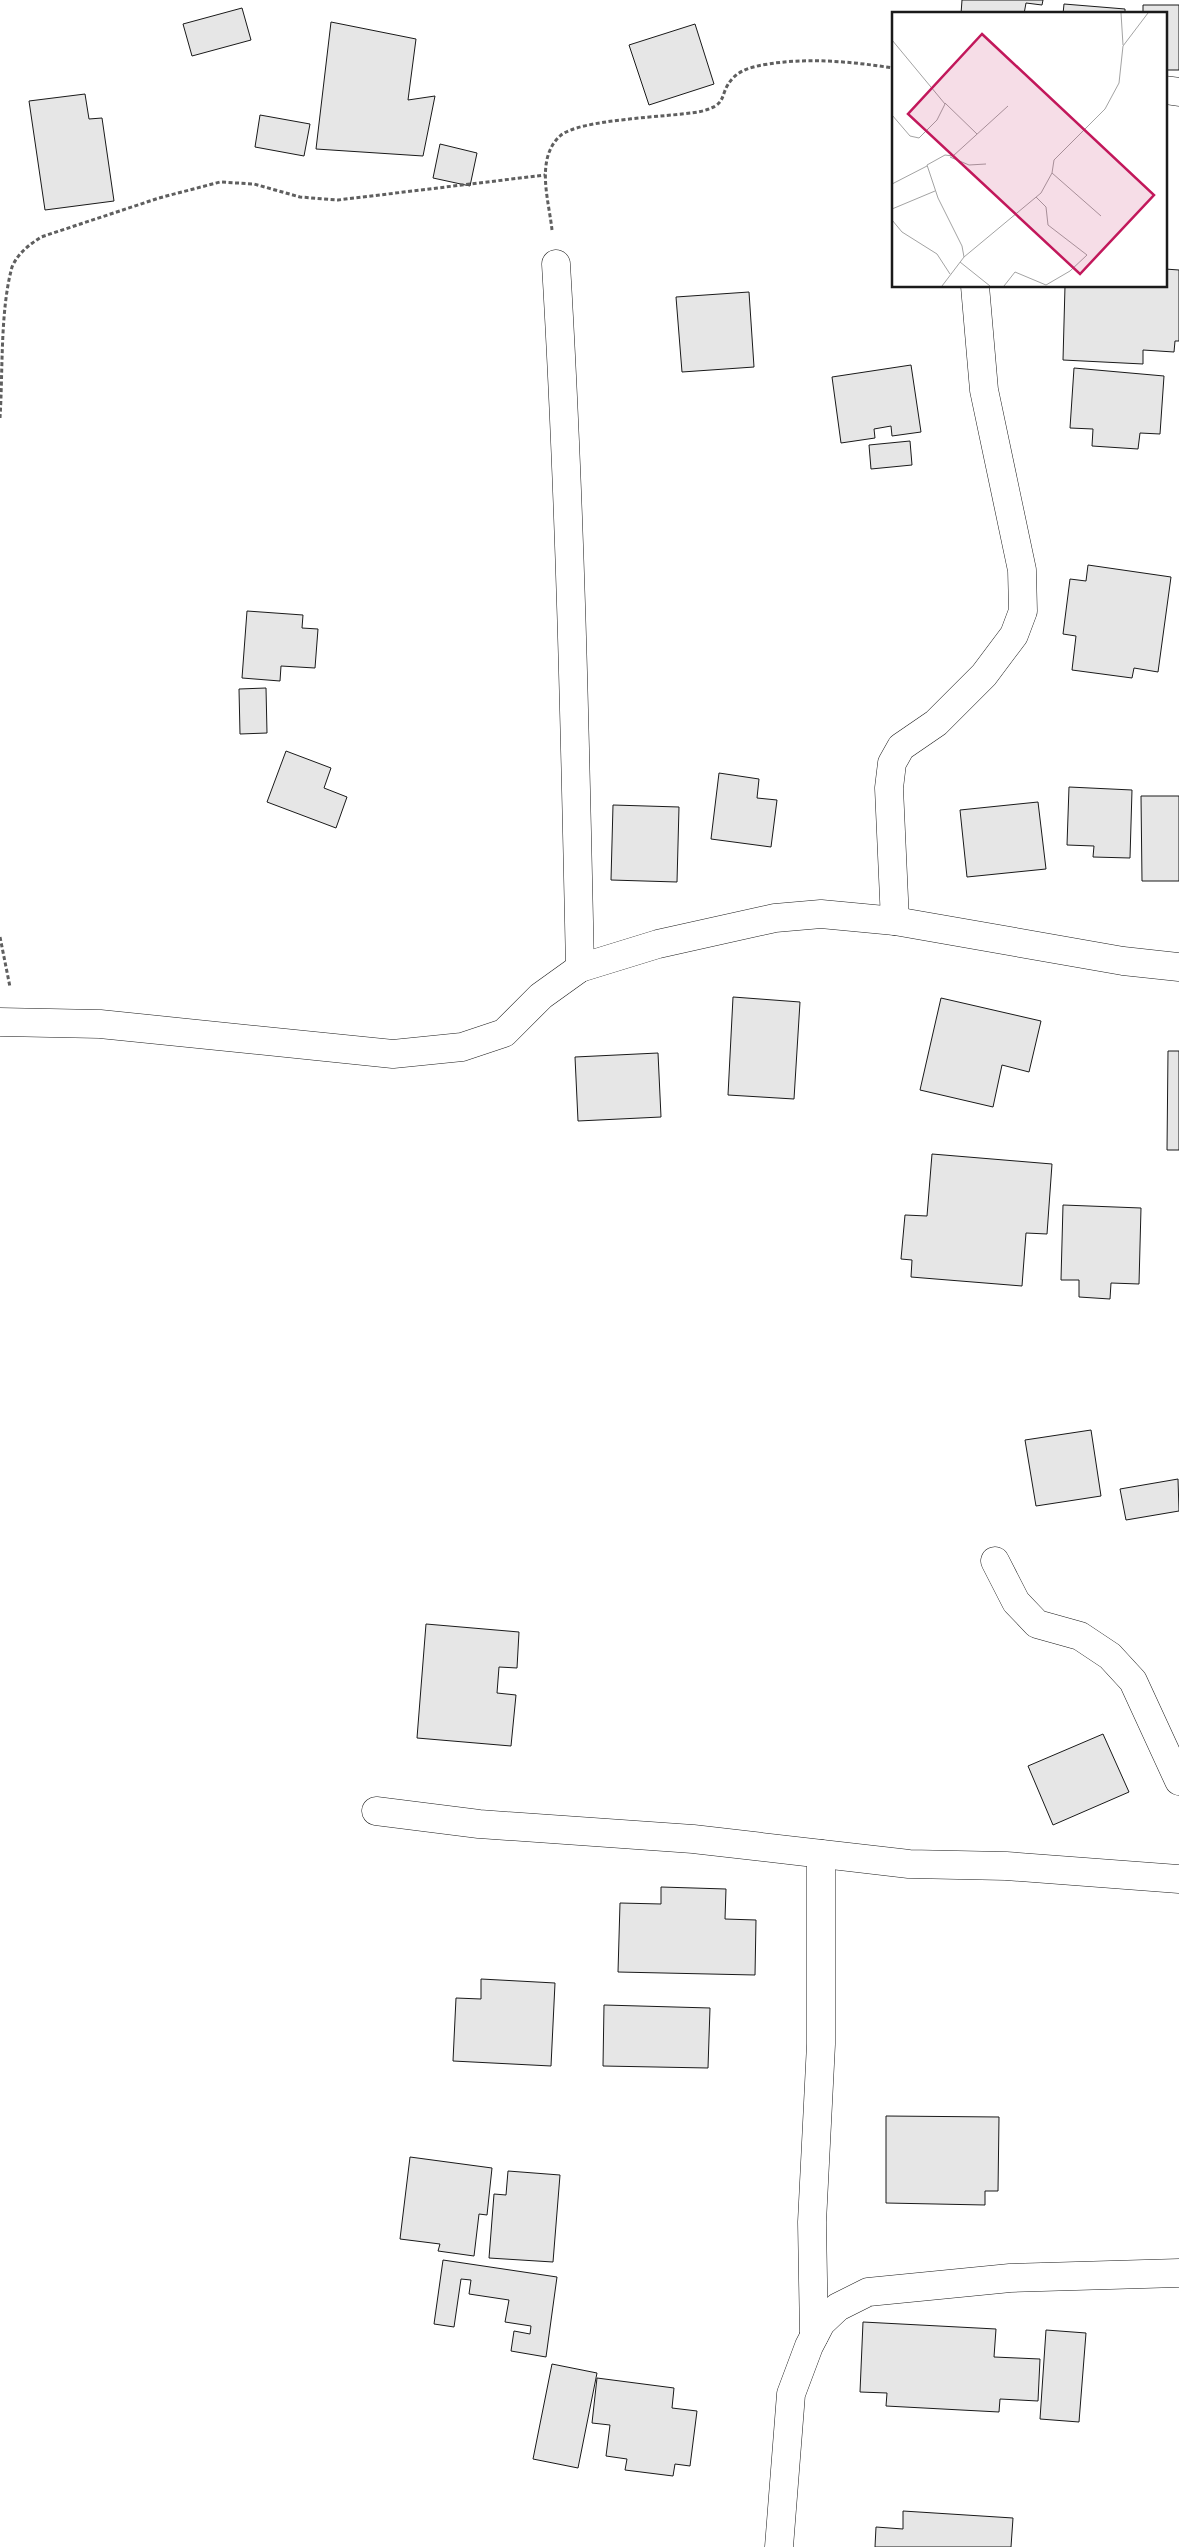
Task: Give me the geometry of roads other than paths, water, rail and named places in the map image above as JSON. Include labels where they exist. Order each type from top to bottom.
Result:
[{"type":"street","points":[[1166,90],[1179,92]]},
{"type":"street","points":[[556,264],[568,524],[580,968]]},
{"type":"street","points":[[895,921],[889,788],[892,764],[901,748],[936,723],[984,675],[1014,635],[1023,611],[1022,570],[984,390],[975,288]]},
{"type":"street","points":[[9,1022],[100,1024],[393,1054],[462,1047],[504,1033],[540,996],[580,968],[658,944],[775,918],[821,914],[895,921],[1124,961],[1179,967]]},
{"type":"street","points":[[995,1561],[1016,1602],[1037,1624],[1080,1636],[1110,1656],[1133,1681],[1179,1781]]},
{"type":"street","points":[[376,1811],[479,1824],[693,1838],[910,1864],[1006,1866],[1179,1879]]},
{"type":"street","points":[[814,2336],[812,2222],[821,2044],[821,1854]]},
{"type":"street","points":[[779,2547],[791,2394],[821,2323],[838,2307],[868,2292],[1010,2278],[1179,2274]]}]
